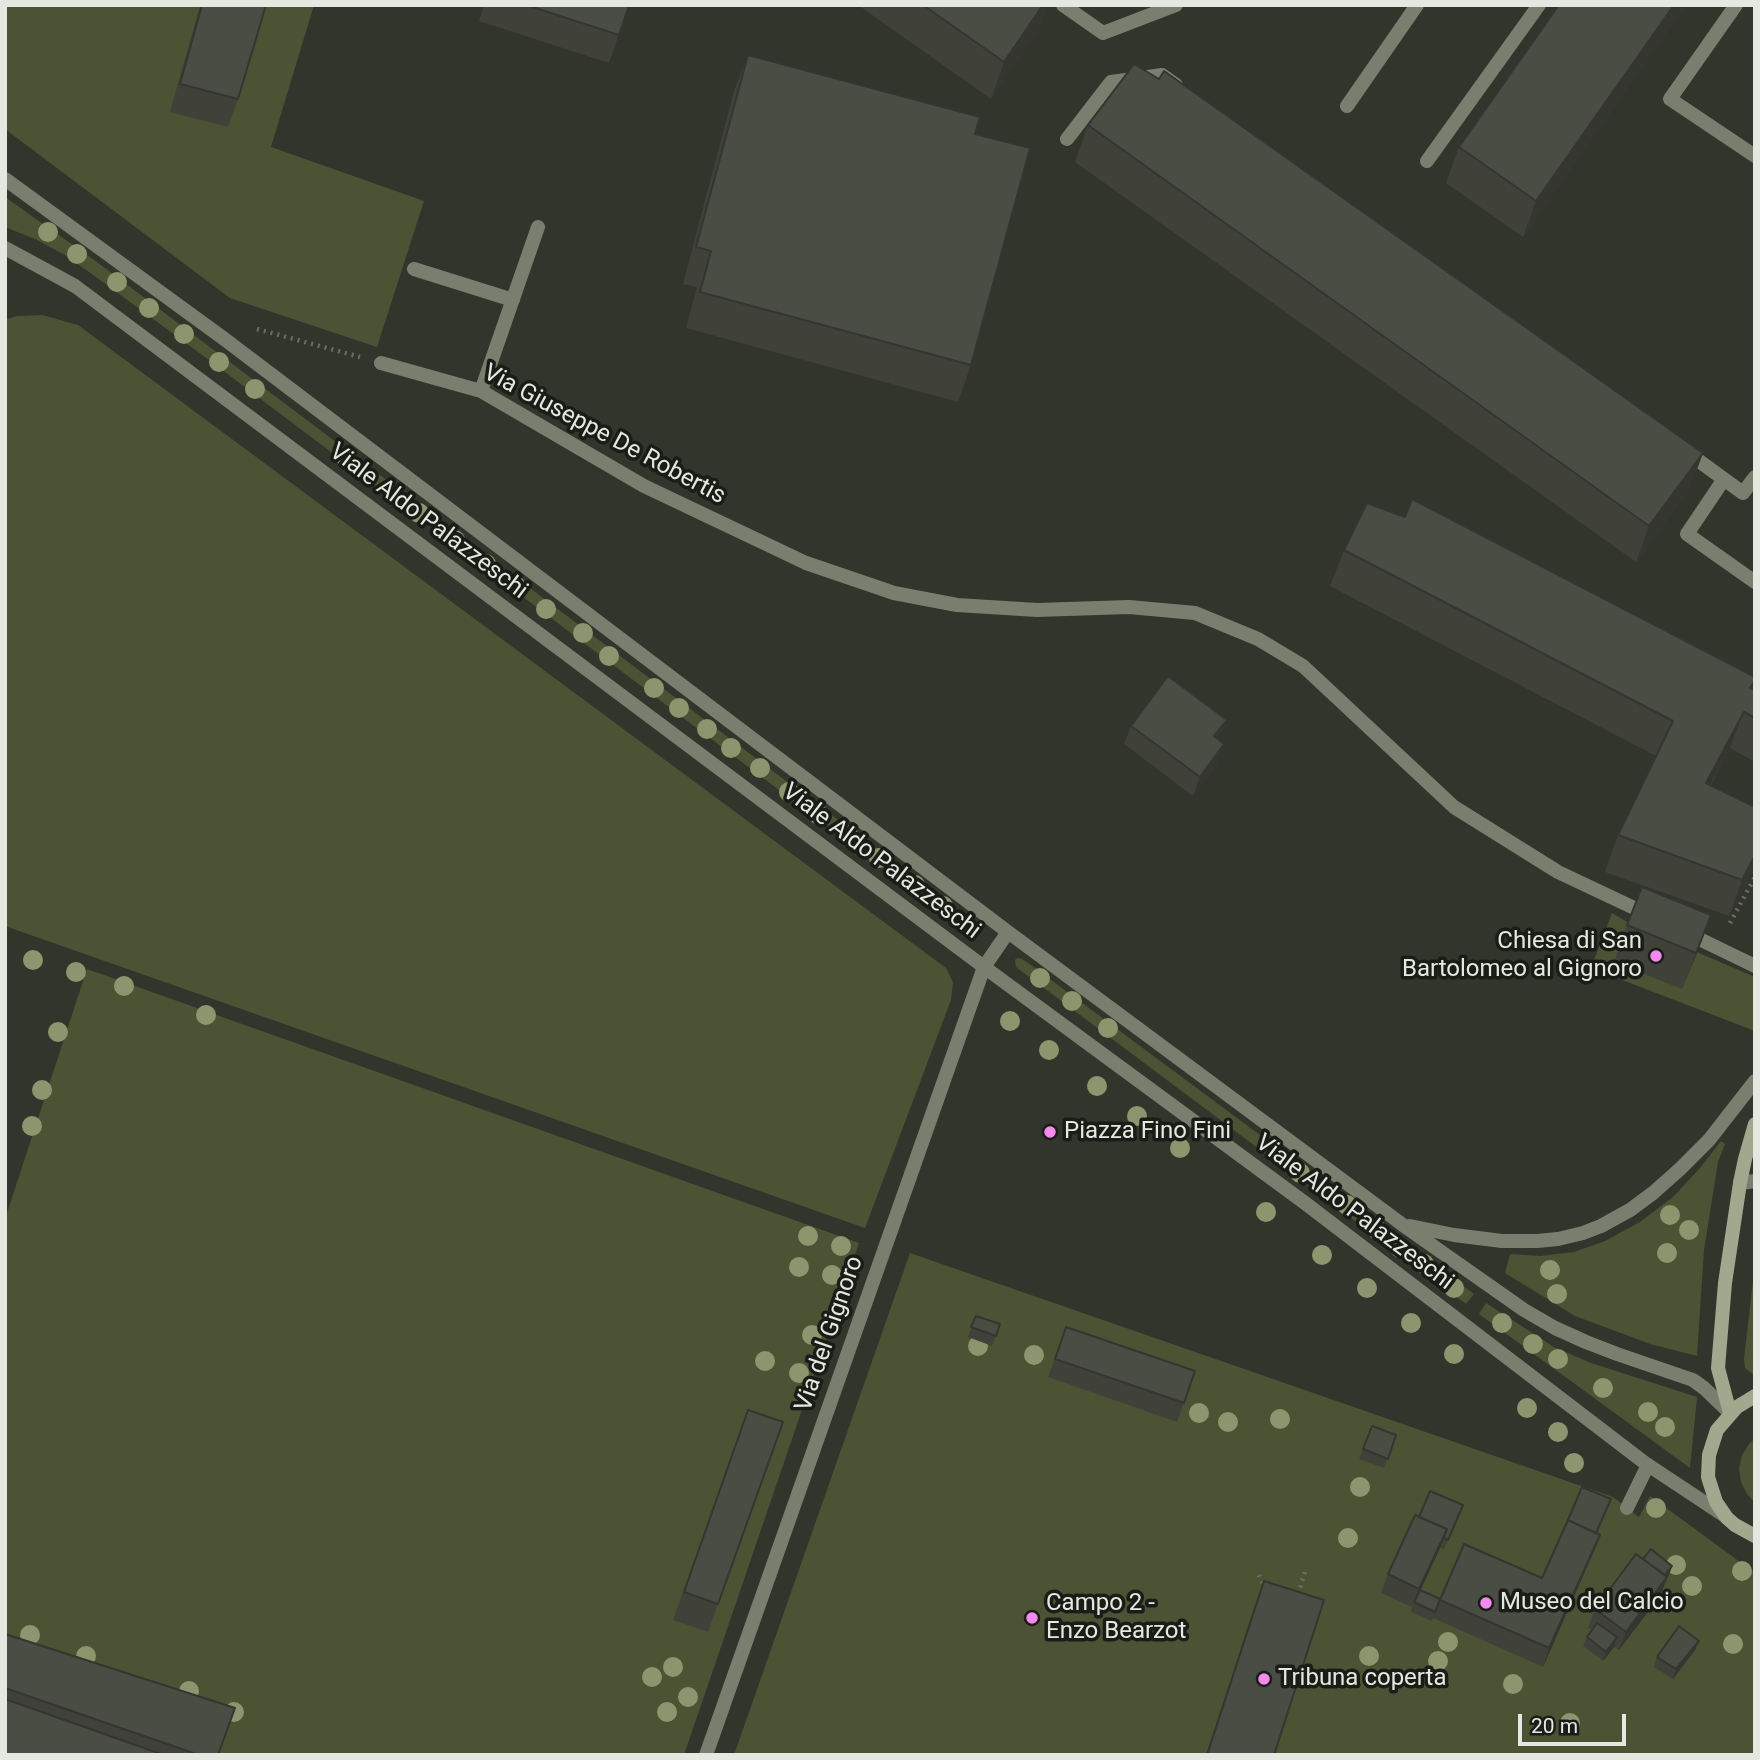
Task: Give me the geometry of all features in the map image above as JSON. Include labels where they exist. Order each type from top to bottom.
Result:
[{"type":"main road","points":[[1730,1413],[1718,1368],[1726,1283],[1747,1182],[1755,1124]]},
{"type":"main road","points":[[1755,1396],[1730,1413],[1717,1430],[1709,1455],[1709,1477],[1716,1502],[1735,1525],[1755,1536]]},
{"type":"street","points":[[1063,5],[1102,33],[1176,5]]},
{"type":"street","points":[[1347,106],[1417,5]]},
{"type":"street","points":[[1427,161],[1539,5]]},
{"type":"street","points":[[1736,5],[1670,99],[1755,156]]},
{"type":"street","points":[[1067,139],[1111,82],[1162,75],[1184,91]]},
{"type":"street","name":"Viale Aldo Palazzeschi","points":[[5,179],[223,338],[1008,932],[1403,1225],[1524,1310],[1555,1328],[1617,1354],[1693,1380],[1730,1413]]},
{"type":"street","points":[[481,391],[538,227]]},
{"type":"street","name":"Viale Aldo Palazzeschi","points":[[5,248],[75,286],[984,967],[1305,1203],[1648,1465],[1727,1518]]},
{"type":"street","points":[[414,269],[513,300]]},
{"type":"street","name":"Via Giuseppe De Robertis","points":[[381,363],[481,391],[644,486],[806,563],[894,593],[957,605],[1037,610],[1129,607],[1195,613],[1258,639],[1303,666],[1454,807],[1558,872],[1755,966]]},
{"type":"street","points":[[1668,439],[1749,498],[1755,477]]},
{"type":"street","points":[[1724,480],[1688,534],[1755,582]]},
{"type":"street","name":"Via del Gignoro","points":[[706,1755],[984,967],[1008,932]]},
{"type":"street","points":[[1403,1225],[1502,1241],[1558,1239],[1601,1226],[1630,1210],[1680,1169],[1709,1140],[1755,1081]]},
{"type":"street","points":[[1626,1508],[1648,1465]]},
{"type":"path","points":[[253,328],[381,363]]},
{"type":"path","points":[[1730,923],[1755,877]]},
{"type":"path","points":[[1298,1595],[1305,1572]]},
{"type":"path","points":[[1259,1575],[1268,1596]]},
{"type":"green space","points":[[5,5],[314,5],[271,147],[424,201],[377,347],[230,298],[5,129]]},
{"type":"green space","points":[[5,197],[97,262],[970,918],[973,923],[971,929],[930,904],[89,272],[65,255],[5,227]]},
{"type":"green space","points":[[42,315],[78,325],[946,968],[953,982],[951,1000],[865,1228],[5,926],[5,320],[17,316]]},
{"type":"green space","points":[[1612,913],[1629,923],[1755,977],[1755,1031],[1591,968]]},
{"type":"green space","points":[[1017,958],[1027,962],[1474,1294],[1466,1304],[1016,967]]},
{"type":"green space","points":[[87,969],[859,1243],[684,1755],[5,1755],[5,1219]]},
{"type":"green space","points":[[1721,1141],[1725,1144],[1718,1162],[1704,1250],[1697,1356],[1650,1344],[1575,1316],[1505,1273],[1510,1254],[1540,1256],[1574,1252],[1605,1241],[1640,1222],[1673,1197]]},
{"type":"green space","points":[[910,1253],[1613,1497],[1639,1517],[1650,1496],[1755,1573],[1755,1755],[734,1755]]},
{"type":"green space","points":[[1755,1263],[1755,1376],[1745,1368],[1744,1359]]},
{"type":"green space","points":[[1486,1303],[1554,1347],[1591,1363],[1697,1397],[1690,1468],[1479,1314]]},
{"type":"green space","points":[[1755,1438],[1755,1503],[1741,1482],[1739,1468],[1742,1455]]},
{"type":"building","points":[[202,5],[266,5],[238,99],[180,84]]},
{"type":"building","points":[[526,5],[629,5],[619,35]]},
{"type":"building","points":[[923,5],[1043,5],[1004,62]]},
{"type":"building","points":[[1559,5],[1674,5],[1536,201],[1459,147]]},
{"type":"building","points":[[748,55],[980,117],[975,134],[1030,148],[971,365],[700,292],[711,251],[696,247]]},
{"type":"building","points":[[1134,64],[1159,79],[1164,71],[1703,453],[1649,526],[1088,125]]},
{"type":"building","points":[[1412,499],[1755,677],[1750,688],[1755,690],[1755,718],[1744,712],[1706,783],[1755,807],[1755,855],[1742,880],[1618,835],[1673,721],[1344,550],[1367,503],[1405,517]]},
{"type":"building","points":[[1168,676],[1227,720],[1214,736],[1224,744],[1200,777],[1131,726]]},
{"type":"building","points":[[1642,887],[1711,915],[1696,953],[1627,925]]},
{"type":"building","points":[[976,1316],[1000,1324],[996,1336],[971,1327]]},
{"type":"building","points":[[1066,1327],[1195,1371],[1184,1403],[1055,1359]]},
{"type":"building","points":[[748,1410],[783,1422],[718,1604],[684,1592]]},
{"type":"building","points":[[1372,1426],[1396,1435],[1388,1459],[1363,1449]]},
{"type":"building","points":[[1582,1487],[1611,1499],[1596,1533],[1568,1520]]},
{"type":"building","points":[[1430,1491],[1463,1505],[1448,1540],[1444,1538],[1447,1529],[1419,1517]]},
{"type":"building","points":[[1415,1515],[1447,1529],[1419,1589],[1388,1574]]},
{"type":"building","points":[[1568,1520],[1600,1535],[1549,1648],[1440,1600],[1464,1544],[1542,1578]]},
{"type":"building","points":[[1651,1549],[1672,1566],[1665,1575],[1643,1559]]},
{"type":"building","points":[[1636,1554],[1667,1577],[1626,1632],[1595,1609]]},
{"type":"building","name":"Tribuna coperta","points":[[1264,1581],[1324,1600],[1274,1755],[1207,1755]]},
{"type":"building","points":[[1420,1590],[1440,1599],[1435,1612],[1414,1602]]},
{"type":"building","points":[[1597,1623],[1617,1637],[1606,1652],[1587,1637]]},
{"type":"building","points":[[1679,1626],[1699,1641],[1676,1669],[1657,1657]]},
{"type":"building","points":[[5,1634],[235,1708],[218,1755],[199,1755],[5,1688]]},
{"type":"building","points":[[5,1699],[161,1754],[5,1755]]},
{"type":"place","name":"Chiesa di San Bartolomeo al Gignoro","points":[[1656,956]]},
{"type":"place","name":"Piazza Fino Fini","points":[[1050,1132]]},
{"type":"place","name":"Museo del Calcio","points":[[1486,1603]]},
{"type":"place","name":"Campo 2 - Enzo Bearzot","points":[[1032,1618]]},
{"type":"place","name":"Tribuna coperta","points":[[1264,1679]]}]
